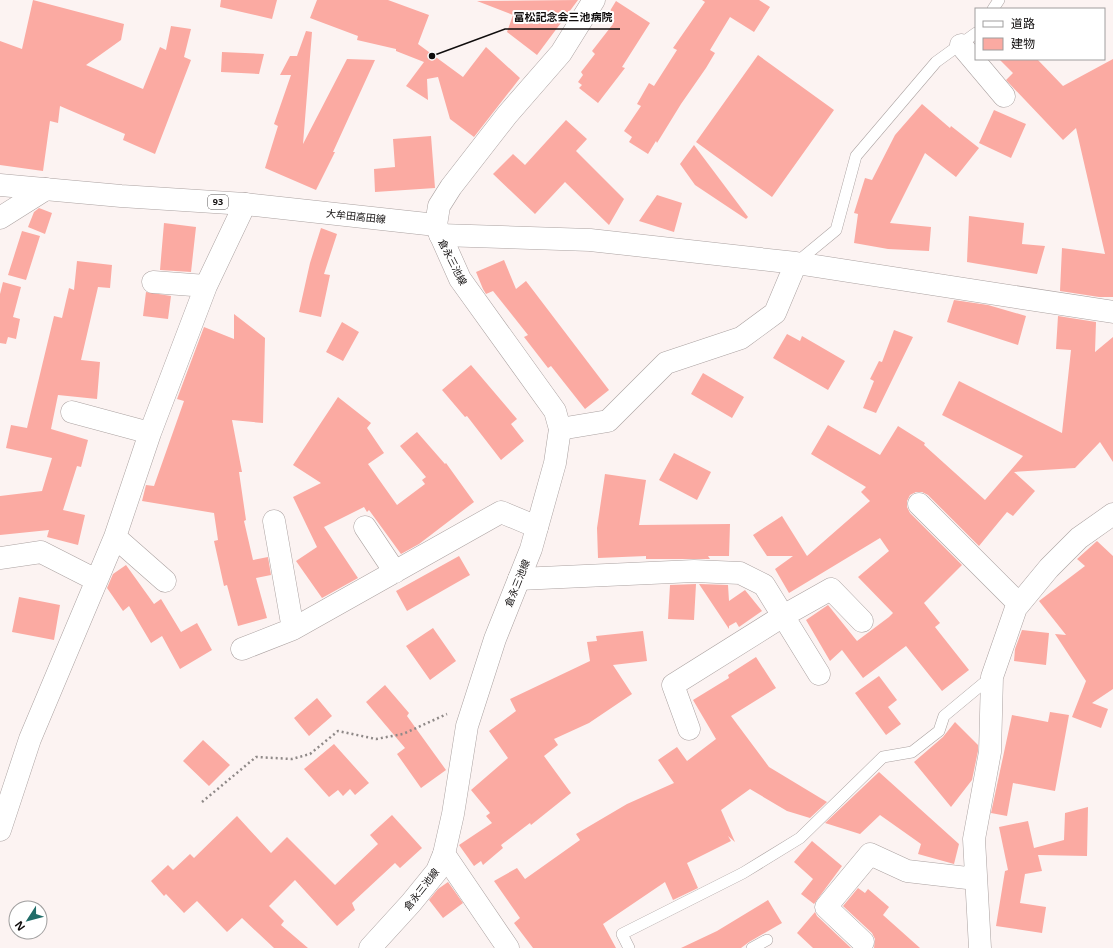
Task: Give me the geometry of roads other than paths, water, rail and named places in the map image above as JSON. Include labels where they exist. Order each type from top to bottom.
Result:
[{"type":"street","points":[[438,230],[439,206],[451,187],[507,115],[561,53],[594,0]]},
{"type":"street","points":[[968,39],[975,50]]},
{"type":"street","points":[[981,60],[1004,96]]},
{"type":"street","name":"大牟田高田線","points":[[0,186],[245,204],[438,230],[590,240],[796,263],[1113,312]]},
{"type":"street","points":[[1,221],[46,189]]},
{"type":"street","points":[[0,830],[30,739],[115,536],[150,433],[206,286],[245,204]]},
{"type":"street","name":"倉永三池線","points":[[370,948],[411,903],[437,870],[444,854],[453,814],[467,726],[495,639],[537,527],[555,464],[560,429],[555,411],[460,279],[438,230]]},
{"type":"street","points":[[560,429],[608,421],[666,363],[741,338],[775,313],[796,263]]},
{"type":"street","points":[[152,282],[206,286]]},
{"type":"street","points":[[72,412],[150,433]]},
{"type":"street","points":[[919,504],[1019,604]]},
{"type":"street","points":[[242,649],[293,629],[502,512],[537,527]]},
{"type":"street","points":[[980,948],[974,839],[990,752],[992,677],[1016,608],[1049,568],[1079,538],[1113,514]]},
{"type":"street","points":[[274,521],[293,629]]},
{"type":"street","points":[[366,527],[395,572]]},
{"type":"street","points":[[115,536],[165,581]]},
{"type":"street","points":[[0,558],[41,552],[96,580]]},
{"type":"street","points":[[518,580],[694,571],[740,573],[764,585],[819,674]]},
{"type":"street","points":[[689,729],[673,685],[783,616],[831,589],[862,621]]},
{"type":"street","points":[[444,854],[508,948]]},
{"type":"street","points":[[863,942],[826,907],[870,854],[907,871],[976,879]]},
{"type":"lane","points":[[796,263],[836,230],[856,156],[936,62],[968,39]]},
{"type":"lane","points":[[629,948],[622,934],[743,873],[800,838],[883,757],[912,752],[939,731],[944,716],[992,677]]},
{"type":"lane","points":[[752,948],[767,940]]},
{"type":"place","name":"冨松記念会三池病院","points":[[432,56]]}]
